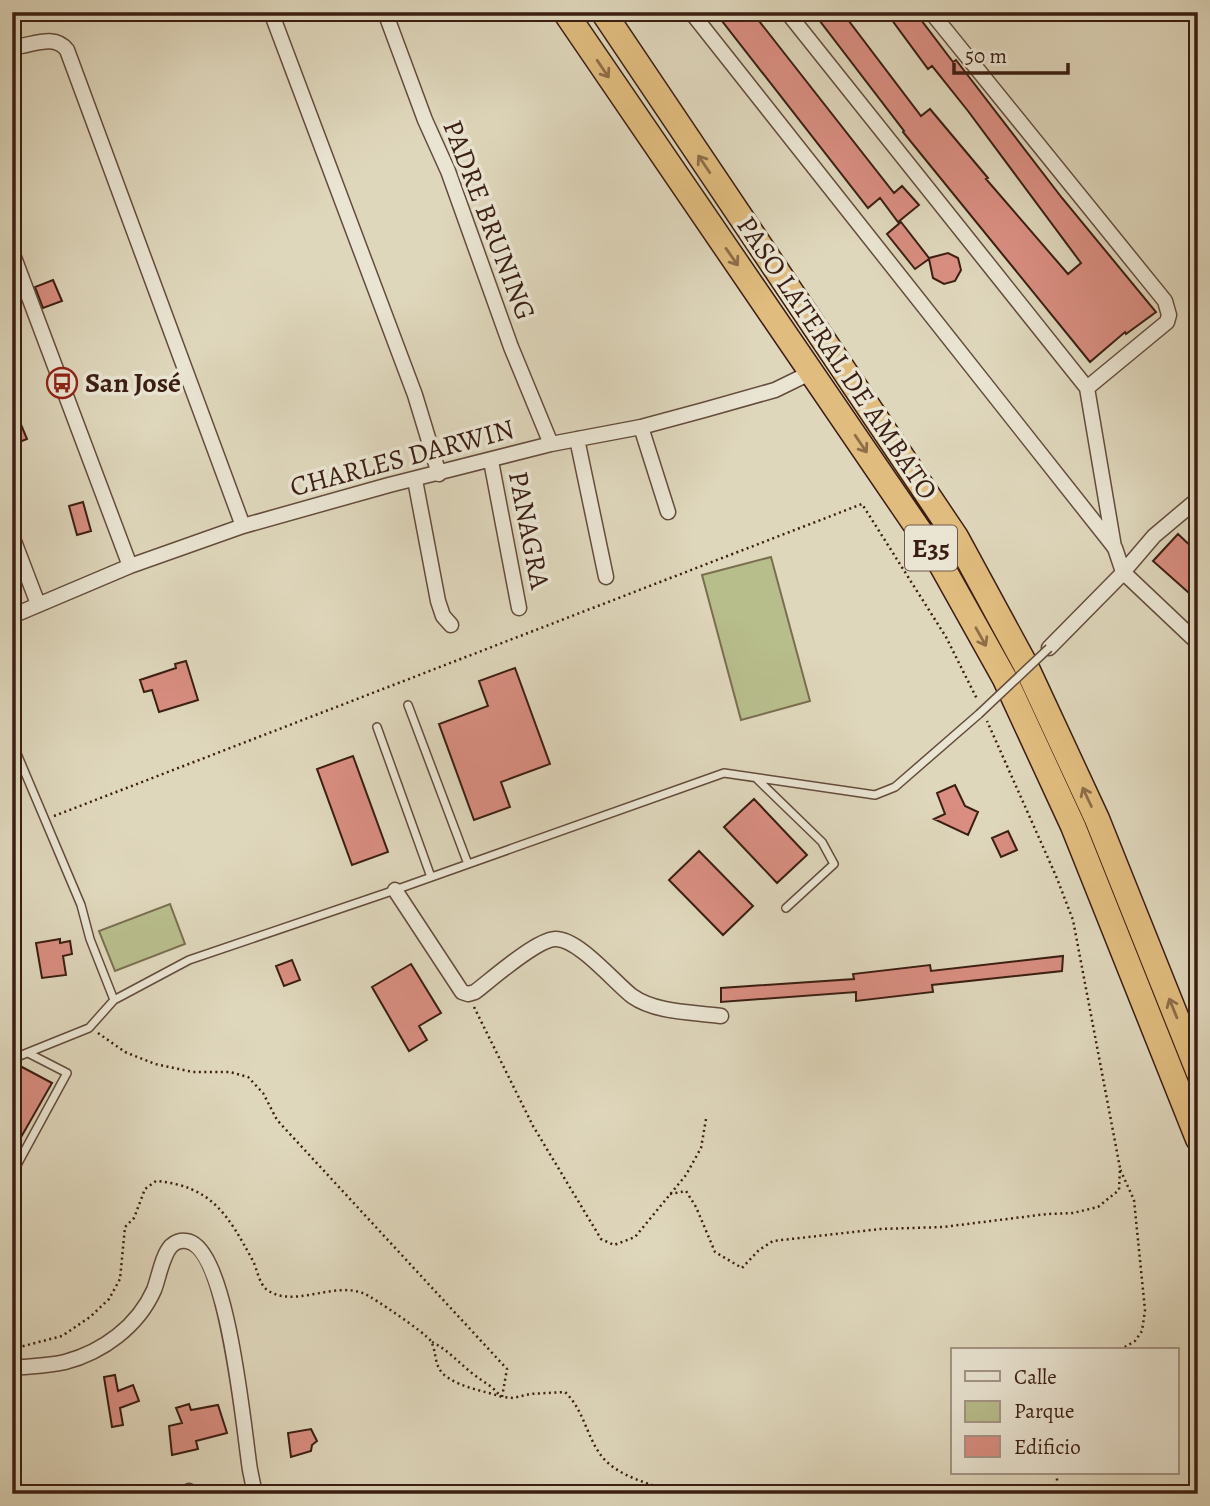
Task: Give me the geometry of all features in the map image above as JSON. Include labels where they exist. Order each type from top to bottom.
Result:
[{"type":"highway","name":"PASO LATERAL DE AMBATO","points":[[565,12],[934,552],[1005,679],[1073,826],[1198,1139]]},
{"type":"highway","name":"PASO LATERAL DE AMBATO","points":[[603,12],[956,537],[1025,664],[1097,819],[1198,1072]]},
{"type":"highway","points":[[699,211],[724,194]]},
{"type":"street","points":[[271,12],[415,395],[439,474]]},
{"type":"street","name":"PADRE BRUNING","points":[[385,12],[425,120],[448,171],[511,347],[551,444]]},
{"type":"street","points":[[691,12],[1115,548]]},
{"type":"street","points":[[787,12],[1087,388],[1115,548],[1123,572],[1198,643]]},
{"type":"street","points":[[931,12],[1165,301],[1169,315],[1167,322],[1087,388]]},
{"type":"street","points":[[21,46],[54,40],[67,50],[243,526]]},
{"type":"street","points":[[12,252],[130,566]]},
{"type":"street","name":"CHARLES DARWIN","points":[[12,616],[130,566],[243,526],[551,444],[641,427],[775,390],[812,372]]},
{"type":"street","points":[[641,427],[668,512]]},
{"type":"street","points":[[577,439],[606,577]]},
{"type":"street","name":"PANAGRA","points":[[491,461],[519,608]]},
{"type":"street","points":[[415,480],[438,601],[443,616],[451,625]]},
{"type":"street","points":[[1049,648],[1154,536],[1198,499]]},
{"type":"street","points":[[12,536],[38,604]]},
{"type":"street","points":[[395,890],[462,992],[475,992],[539,944],[556,939],[573,944],[634,997],[651,1006],[721,1017]]},
{"type":"street","points":[[12,1368],[65,1362],[101,1348],[131,1325],[153,1292],[170,1246],[178,1241],[188,1241],[199,1247],[207,1258],[226,1312],[255,1494]]},
{"type":"lane","points":[[12,1059],[89,1028],[114,1000],[189,960],[724,773],[875,795],[895,787],[1049,648]]},
{"type":"lane","points":[[408,705],[468,864]]},
{"type":"lane","points":[[377,727],[431,877]]},
{"type":"lane","points":[[12,743],[81,905],[90,939],[114,1000]]},
{"type":"lane","points":[[755,777],[822,842],[834,864],[786,908]]},
{"type":"lane","points":[[12,1174],[67,1073],[28,1053]]},
{"type":"path","points":[[45,819],[862,504],[946,637],[980,710]]},
{"type":"path","points":[[986,720],[1073,920],[1120,1168],[1134,1200],[1145,1310],[1142,1331],[1135,1341],[1123,1348]]},
{"type":"path","points":[[468,994],[499,1062],[533,1126],[601,1239],[614,1245],[635,1237],[686,1175],[701,1148],[706,1119]]},
{"type":"path","points":[[89,1028],[125,1052],[155,1064],[193,1072],[230,1072],[248,1077],[263,1093],[276,1120],[507,1369],[501,1396]]},
{"type":"path","points":[[670,1194],[686,1191],[715,1252],[741,1268],[759,1250],[773,1241],[1073,1213],[1098,1207],[1118,1191],[1120,1168]]},
{"type":"path","points":[[12,1349],[62,1336],[90,1317],[109,1299],[120,1279],[125,1227],[134,1218],[145,1189],[156,1181],[195,1188],[210,1198],[237,1233],[255,1264],[264,1287],[279,1296],[349,1289],[366,1294],[421,1330],[432,1342],[442,1346],[501,1396]]},
{"type":"path","points":[[432,1342],[435,1362],[446,1377],[513,1398],[565,1392],[574,1401],[601,1455],[615,1469],[679,1494]]},
{"type":"path","points":[[1057,1474],[1057,1494]]},
{"type":"green space","points":[[771,557],[810,701],[741,720],[702,575]]},
{"type":"green space","points":[[170,904],[185,944],[115,971],[99,931]]},
{"type":"building","points":[[715,12],[752,12],[894,193],[902,186],[919,205],[898,222],[880,198],[868,208]]},
{"type":"building","points":[[813,12],[842,12],[921,116],[930,109],[1068,274],[1081,263],[968,111],[932,66],[928,69],[886,12],[915,12],[1156,312],[1126,334],[1125,332],[1090,362],[903,132]]},
{"type":"building","points":[[901,222],[929,258],[948,253],[958,258],[961,270],[955,281],[944,284],[933,278],[929,259],[915,269],[887,234]]},
{"type":"building","points":[[53,280],[62,301],[43,308],[35,287]]},
{"type":"building","points":[[12,403],[27,439],[12,445]]},
{"type":"building","points":[[83,502],[91,531],[77,535],[69,506]]},
{"type":"building","points":[[1178,534],[1198,553],[1198,601],[1153,561]]},
{"type":"building","points":[[186,661],[198,700],[159,712],[152,690],[144,692],[140,680],[176,668],[175,664]]},
{"type":"building","points":[[515,668],[550,764],[501,782],[510,807],[474,820],[439,724],[488,706],[479,681]]},
{"type":"building","points":[[353,756],[388,852],[352,865],[317,769]]},
{"type":"building","points":[[955,785],[965,806],[978,812],[968,835],[934,819],[945,814],[937,793]]},
{"type":"building","points":[[754,799],[807,855],[777,883],[724,827]]},
{"type":"building","points":[[1008,831],[1017,850],[1001,857],[992,838]]},
{"type":"building","points":[[699,851],[753,906],[723,935],[669,880]]},
{"type":"building","points":[[60,939],[60,943],[70,941],[72,954],[63,956],[66,975],[42,978],[36,943]]},
{"type":"building","points":[[1063,956],[1062,971],[932,985],[933,992],[856,1001],[856,992],[721,1002],[721,988],[854,979],[853,974],[930,965],[931,971]]},
{"type":"building","points":[[292,960],[300,980],[284,986],[276,966]]},
{"type":"building","points":[[411,964],[441,1013],[419,1026],[427,1040],[409,1051],[372,987]]},
{"type":"building","points":[[22,1067],[52,1083],[12,1153],[12,1083]]},
{"type":"building","points":[[115,1375],[118,1391],[133,1385],[139,1401],[120,1408],[123,1425],[112,1427],[104,1377]]},
{"type":"building","points":[[189,1404],[191,1410],[218,1405],[227,1433],[196,1441],[198,1449],[172,1455],[169,1426],[182,1423],[176,1408]]},
{"type":"building","points":[[311,1429],[317,1441],[312,1445],[311,1451],[291,1457],[288,1433]]},
{"type":"place","name":"San José","points":[[62,383]]}]
